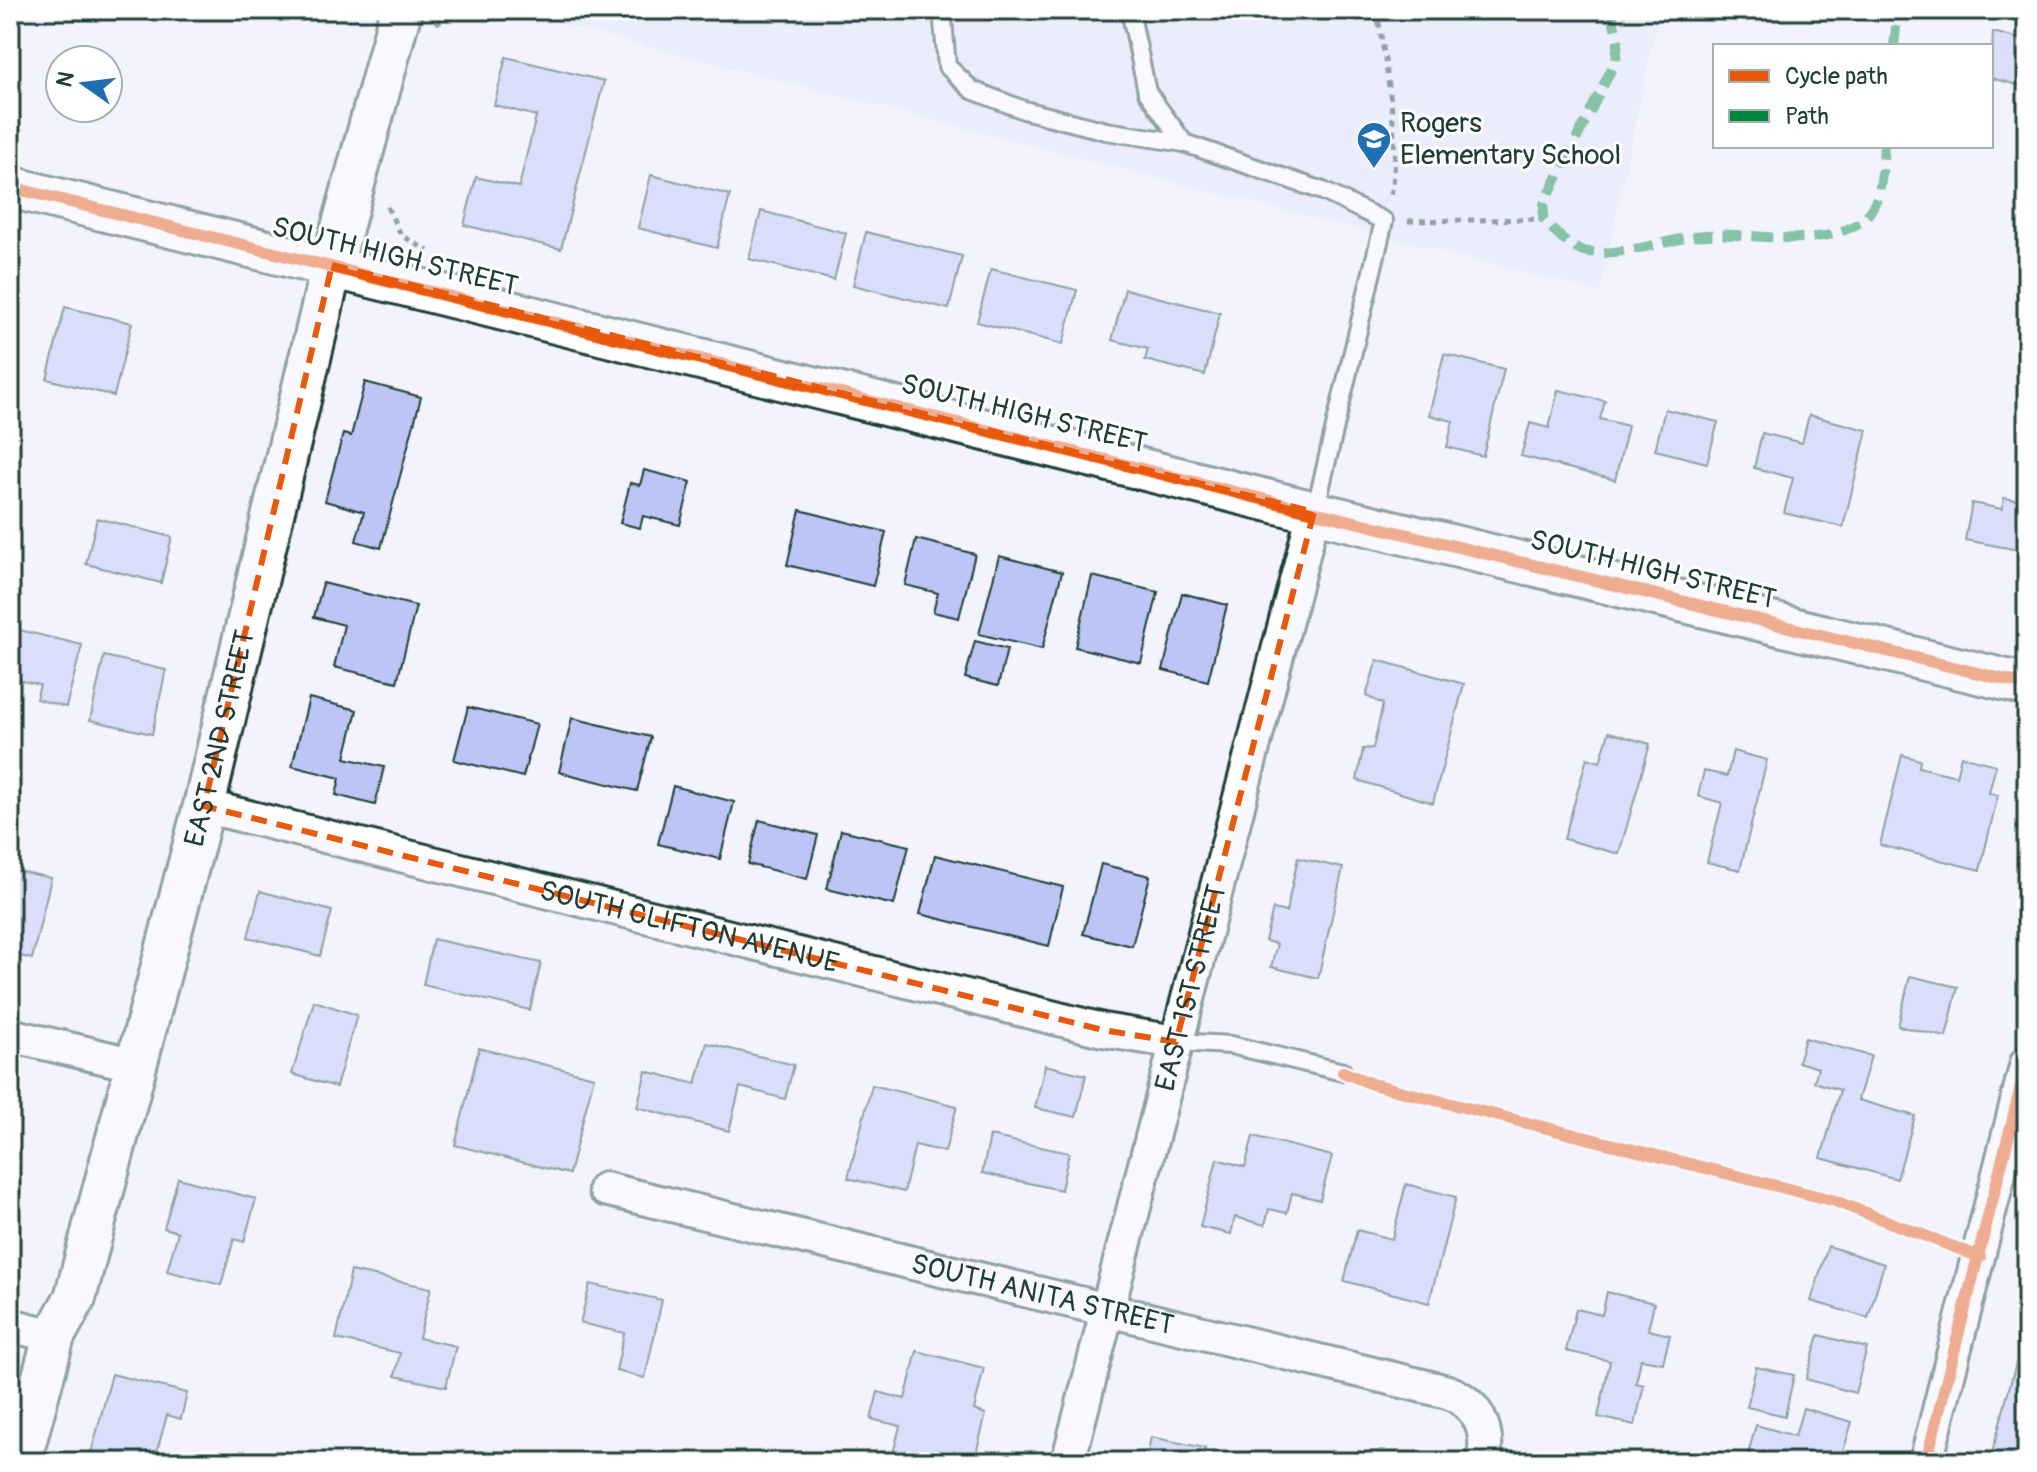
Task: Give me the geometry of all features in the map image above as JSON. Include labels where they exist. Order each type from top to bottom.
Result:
[{"type":"street","name":"EAST 2ND STREET","points":[[20,1462],[54,1336],[75,1298],[204,806],[332,265],[401,10]]},
{"type":"street","name":"SOUTH HIGH STREET","points":[[10,187],[1314,512],[2027,685]]},
{"type":"street","name":"EAST 1ST STREET","points":[[1068,1462],[1314,512]]},
{"type":"street","name":"SOUTH CLIFTON AVENUE","points":[[204,806],[1103,1030],[1176,1042]]},
{"type":"street","points":[[10,1035],[136,1065]]},
{"type":"street","points":[[1926,1462],[2027,1063]]},
{"type":"street","name":"SOUTH ANITA STREET","points":[[605,1189],[1448,1392],[1475,1408],[1484,1435],[1483,1462]]},
{"type":"street","points":[[10,1325],[54,1336]]},
{"type":"lane","points":[[942,10],[947,66],[972,90],[1024,110],[1106,131],[1184,143],[1323,191],[1384,221],[1314,512]]},
{"type":"lane","points":[[1130,10],[1147,92],[1184,143]]},
{"type":"lane","points":[[1176,1042],[1231,1045],[1343,1072]]},
{"type":"path","points":[[452,16],[459,10]]},
{"type":"path","points":[[1377,10],[1391,100],[1393,170],[1384,221],[1543,219]]},
{"type":"highlighted area","points":[[332,265],[1314,512],[1176,1042],[1103,1030],[204,806]]},
{"type":"shaded area","name":"Rogers Elementary School","points":[[507,10],[1659,10],[1600,292]]},
{"type":"building","points":[[1993,32],[2027,41],[2025,87],[1993,79]]},
{"type":"building","points":[[506,57],[604,81],[561,249],[464,225],[476,177],[519,187],[536,116],[494,105]]},
{"type":"building","points":[[651,175],[730,195],[717,248],[638,228]]},
{"type":"building","points":[[761,211],[846,233],[834,280],[749,259]]},
{"type":"building","points":[[866,232],[962,256],[949,309],[853,285]]},
{"type":"building","points":[[991,269],[1077,290],[1063,344],[977,322]]},
{"type":"building","points":[[1125,289],[1220,313],[1205,375],[1145,360],[1148,349],[1112,340]]},
{"type":"building","points":[[65,307],[132,323],[114,396],[47,379]]},
{"type":"building","points":[[1444,354],[1504,369],[1483,456],[1447,447],[1453,421],[1429,415]]},
{"type":"building","points":[[365,382],[421,397],[381,548],[356,541],[364,512],[325,501],[343,434],[351,436]]},
{"type":"building","points":[[1558,390],[1605,401],[1600,419],[1628,426],[1615,480],[1521,456],[1530,423],[1549,428]]},
{"type":"building","points":[[1665,409],[1718,422],[1707,463],[1655,450]]},
{"type":"building","points":[[1809,415],[1867,430],[1843,527],[1784,513],[1793,478],[1754,468],[1762,433],[1802,443]]},
{"type":"building","points":[[644,470],[691,482],[680,525],[643,516],[640,528],[620,523],[630,483],[640,485]]},
{"type":"building","points":[[2004,498],[2027,502],[2024,551],[1965,540],[1972,503],[2002,509]]},
{"type":"building","points":[[800,510],[886,532],[873,586],[787,565]]},
{"type":"building","points":[[97,518],[172,537],[161,583],[86,564]]},
{"type":"building","points":[[916,539],[975,554],[959,618],[933,612],[938,593],[905,585]]},
{"type":"building","points":[[999,556],[1062,572],[1042,649],[979,634]]},
{"type":"building","points":[[1092,576],[1158,592],[1141,663],[1075,647]]},
{"type":"building","points":[[323,583],[416,606],[397,682],[334,667],[344,625],[314,617]]},
{"type":"building","points":[[1182,593],[1227,605],[1208,681],[1163,670]]},
{"type":"building","points":[[11,628],[82,645],[66,707],[36,699],[40,685],[10,678]]},
{"type":"building","points":[[975,641],[1007,649],[998,686],[965,678]]},
{"type":"building","points":[[104,656],[166,670],[152,734],[90,720]]},
{"type":"building","points":[[1377,660],[1464,684],[1433,803],[1357,780],[1363,749],[1373,748],[1383,704],[1366,696]]},
{"type":"building","points":[[309,698],[357,710],[345,758],[384,767],[375,805],[336,795],[340,778],[292,766]]},
{"type":"building","points":[[468,707],[537,724],[523,777],[454,760]]},
{"type":"building","points":[[572,718],[651,737],[637,791],[559,772]]},
{"type":"building","points":[[1609,732],[1650,744],[1619,854],[1564,839],[1587,758],[1600,762]]},
{"type":"building","points":[[1733,751],[1767,760],[1740,870],[1707,862],[1722,803],[1698,796],[1704,771],[1727,776]]},
{"type":"building","points":[[1902,755],[1920,760],[1919,767],[1956,776],[1961,756],[1996,765],[1989,793],[1998,795],[1980,870],[1880,845]]},
{"type":"building","points":[[673,786],[734,802],[720,859],[658,844]]},
{"type":"building","points":[[759,820],[818,835],[807,879],[748,864]]},
{"type":"building","points":[[841,830],[909,846],[894,905],[827,889]]},
{"type":"building","points":[[935,855],[1063,887],[1049,946],[920,914]]},
{"type":"building","points":[[1298,858],[1343,868],[1318,978],[1271,967],[1277,944],[1265,941],[1273,909],[1286,912]]},
{"type":"building","points":[[1101,864],[1150,876],[1132,946],[1083,934]]},
{"type":"building","points":[[10,869],[51,878],[32,959],[16,955],[10,977]]},
{"type":"building","points":[[260,891],[332,911],[320,956],[248,937]]},
{"type":"building","points":[[433,939],[541,963],[530,1010],[423,985]]},
{"type":"building","points":[[1910,976],[1958,987],[1946,1037],[1898,1026]]},
{"type":"building","points":[[314,1001],[357,1015],[336,1087],[292,1074]]},
{"type":"building","points":[[1805,1038],[1871,1056],[1858,1100],[1915,1116],[1897,1179],[1821,1158],[1840,1090],[1814,1082],[1818,1068],[1798,1062]]},
{"type":"building","points":[[707,1043],[794,1065],[785,1099],[740,1087],[729,1131],[637,1107],[646,1071],[696,1084]]},
{"type":"building","points":[[479,1048],[594,1077],[569,1174],[455,1145]]},
{"type":"building","points":[[1045,1065],[1086,1075],[1076,1117],[1035,1108]]},
{"type":"building","points":[[872,1085],[957,1106],[945,1152],[915,1145],[904,1192],[848,1178]]},
{"type":"building","points":[[990,1136],[1069,1153],[1061,1190],[982,1173]]},
{"type":"building","points":[[1253,1136],[1332,1156],[1320,1200],[1292,1193],[1287,1213],[1269,1209],[1265,1225],[1235,1217],[1231,1234],[1200,1227],[1217,1159],[1245,1167]]},
{"type":"building","points":[[178,1178],[256,1199],[244,1242],[234,1239],[221,1285],[167,1271],[178,1232],[164,1228]]},
{"type":"building","points":[[1406,1184],[1456,1197],[1429,1303],[1344,1281],[1357,1230],[1392,1239]]},
{"type":"building","points":[[1828,1246],[1884,1264],[1868,1318],[1811,1301]]},
{"type":"building","points":[[351,1271],[431,1288],[419,1338],[456,1346],[446,1387],[395,1376],[400,1353],[336,1339]]},
{"type":"building","points":[[590,1284],[662,1300],[645,1378],[616,1371],[624,1333],[580,1323]]},
{"type":"building","points":[[1607,1292],[1654,1303],[1648,1330],[1670,1335],[1663,1363],[1641,1359],[1636,1383],[1644,1385],[1635,1425],[1598,1417],[1610,1361],[1566,1351],[1576,1309],[1602,1315]]},
{"type":"building","points":[[1819,1335],[1867,1348],[1855,1393],[1806,1379]]},
{"type":"building","points":[[917,1351],[984,1368],[974,1410],[986,1414],[974,1462],[891,1462],[900,1426],[871,1419],[878,1392],[905,1399]]},
{"type":"building","points":[[2017,1359],[2027,1362],[2027,1462],[1991,1457]]},
{"type":"building","points":[[1756,1367],[1794,1375],[1785,1416],[1747,1407]]},
{"type":"building","points":[[112,1374],[187,1393],[181,1419],[167,1415],[154,1462],[108,1462],[90,1457]]},
{"type":"building","points":[[1803,1408],[1852,1422],[1840,1462],[1777,1462],[1748,1454],[1756,1425],[1795,1436]]},
{"type":"building","points":[[1151,1437],[1205,1448],[1202,1462],[1146,1462]]},
{"type":"building","points":[[1297,1454],[1340,1462],[1295,1462]]},
{"type":"marked path","points":[[1611,10],[1618,41],[1616,60],[1544,204],[1543,219],[1569,245],[1580,250],[1605,253],[1710,235],[1797,238],[1838,232],[1857,224],[1872,209],[1880,189],[1884,148]]},
{"type":"marked path","points":[[1894,44],[1898,10]]},
{"type":"cycle path","points":[[10,187],[1314,512],[2027,685]]},
{"type":"cycle path","points":[[1926,1462],[2027,1063]]},
{"type":"cycle path","points":[[1343,1072],[1372,1084],[1832,1200],[1980,1257]]},
{"type":"place","name":"Rogers Elementary School","points":[[1374,170]]}]
